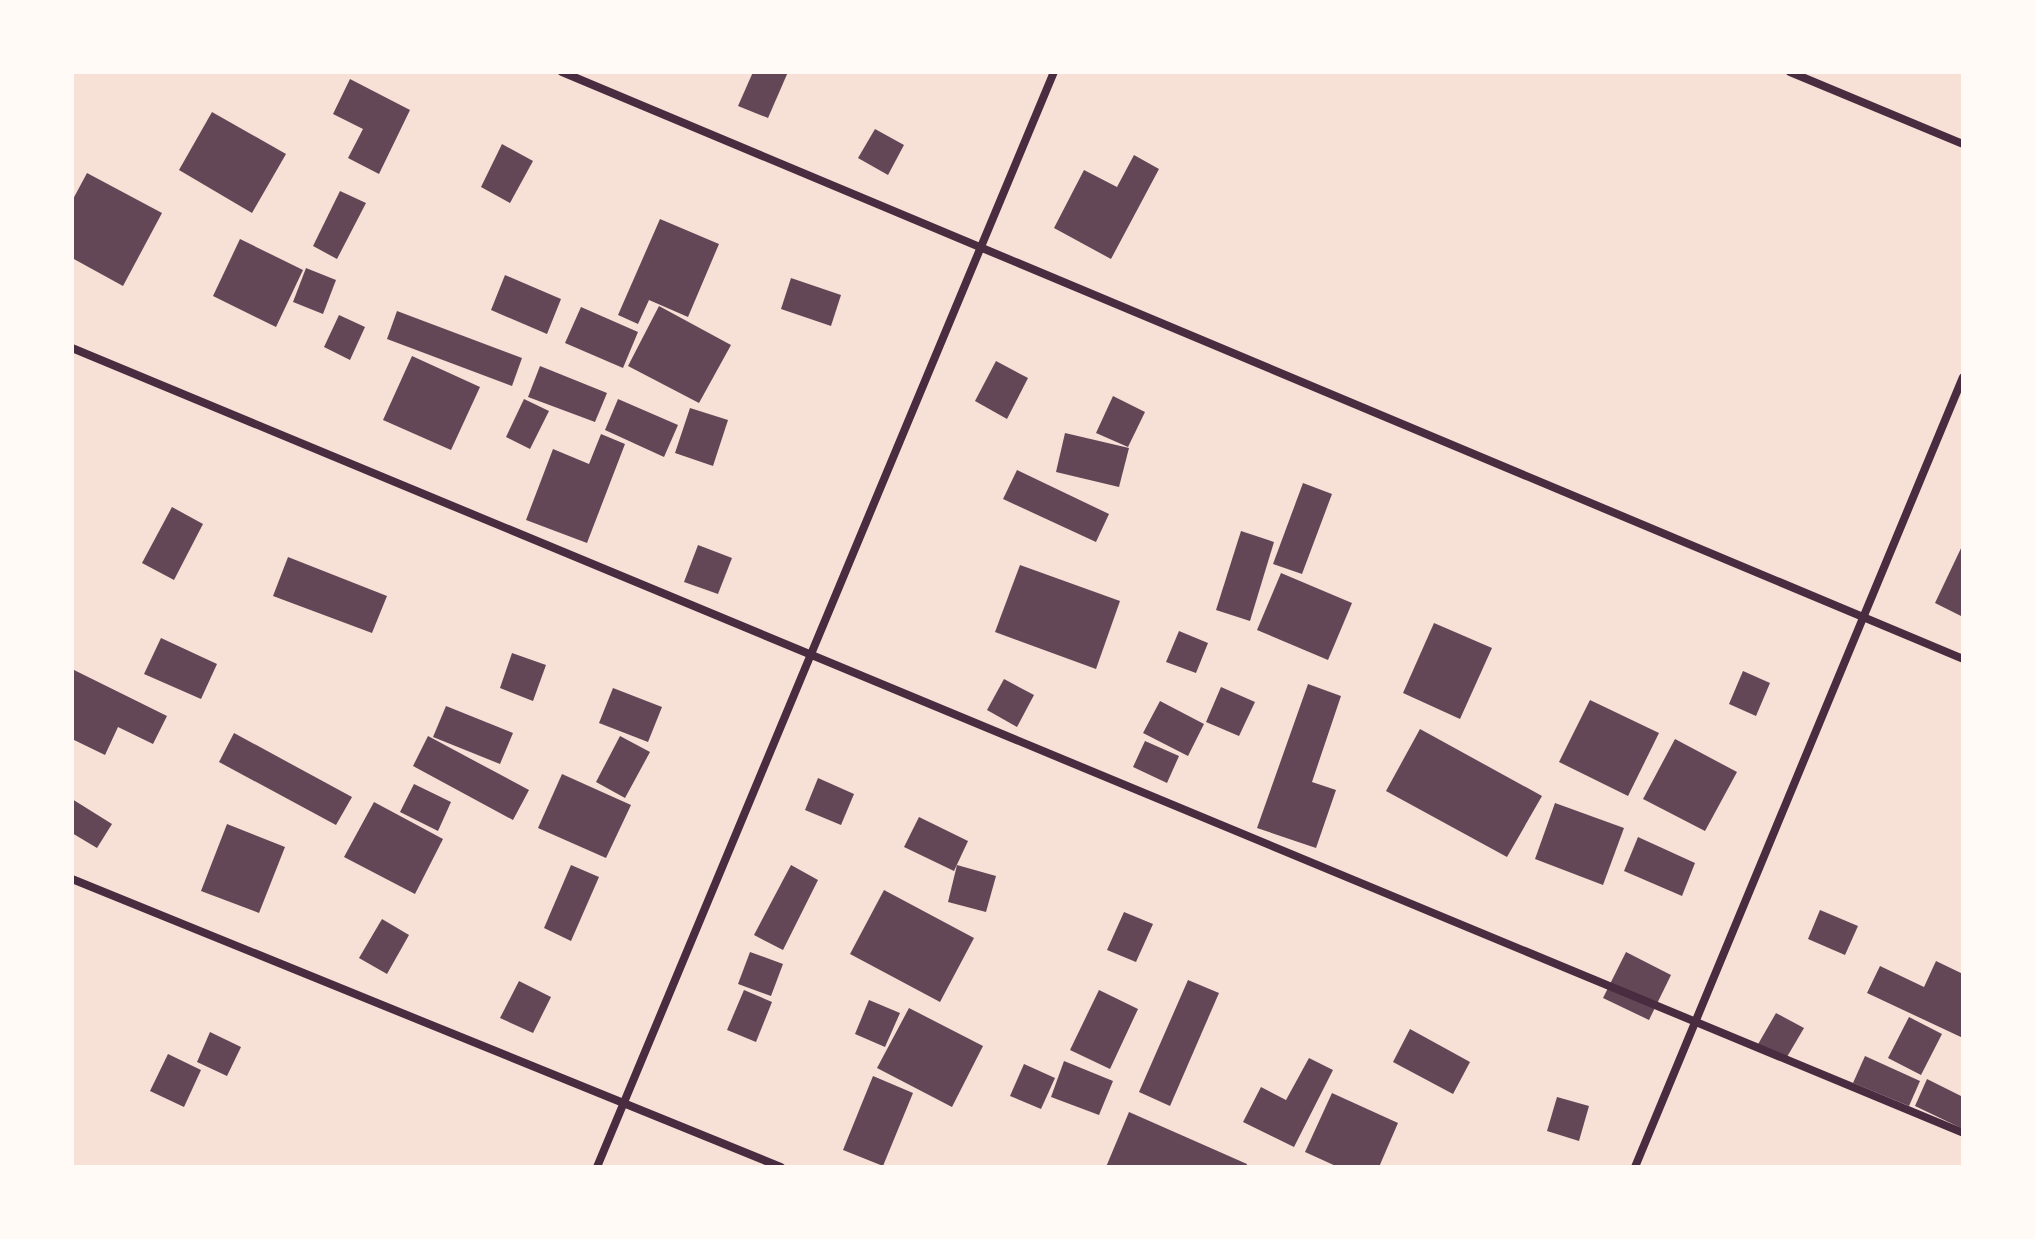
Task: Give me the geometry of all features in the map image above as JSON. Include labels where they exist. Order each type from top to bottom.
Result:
[{"type":"street","points":[[562,72],[1963,659]]},
{"type":"street","points":[[597,1167],[1054,72]]},
{"type":"street","points":[[1790,72],[1963,144]]},
{"type":"street","points":[[72,348],[812,652],[1963,1133]]},
{"type":"street","points":[[1635,1167],[1963,377]]},
{"type":"street","points":[[72,879],[781,1167]]},
{"type":"building","points":[[753,72],[788,72],[768,118],[738,106]]},
{"type":"building","points":[[350,79],[410,110],[379,174],[348,158],[363,129],[333,114]]},
{"type":"building","points":[[212,112],[286,154],[252,213],[179,170]]},
{"type":"building","points":[[875,129],[904,145],[888,175],[858,158]]},
{"type":"building","points":[[502,144],[533,161],[510,203],[481,187]]},
{"type":"building","points":[[1134,155],[1159,169],[1111,259],[1054,228],[1084,170],[1117,187]]},
{"type":"building","points":[[87,173],[162,213],[123,286],[72,258],[72,201]]},
{"type":"building","points":[[340,191],[366,203],[337,259],[313,246]]},
{"type":"building","points":[[660,219],[719,244],[688,317],[649,300],[638,324],[618,315]]},
{"type":"building","points":[[240,239],[303,270],[276,327],[213,296]]},
{"type":"building","points":[[306,268],[336,280],[323,314],[293,302]]},
{"type":"building","points":[[505,275],[561,299],[547,334],[491,310]]},
{"type":"building","points":[[791,278],[841,295],[831,326],[781,309]]},
{"type":"building","points":[[659,306],[731,345],[699,403],[628,366]]},
{"type":"building","points":[[581,307],[638,332],[623,368],[565,343]]},
{"type":"building","points":[[397,311],[522,358],[512,386],[387,339]]},
{"type":"building","points":[[339,315],[365,327],[350,360],[324,347]]},
{"type":"building","points":[[412,356],[480,387],[451,450],[383,420]]},
{"type":"building","points":[[996,361],[1028,378],[1007,419],[975,401]]},
{"type":"building","points":[[540,366],[607,393],[595,422],[528,397]]},
{"type":"building","points":[[1113,396],[1145,412],[1128,447],[1096,433]]},
{"type":"building","points":[[524,399],[549,411],[530,449],[506,437]]},
{"type":"building","points":[[618,399],[678,425],[664,457],[605,430]]},
{"type":"building","points":[[690,408],[728,420],[713,466],[675,453]]},
{"type":"building","points":[[1065,433],[1129,448],[1119,487],[1056,472]]},
{"type":"building","points":[[601,434],[625,444],[587,543],[526,520],[553,449],[589,464]]},
{"type":"building","points":[[1017,470],[1109,514],[1096,542],[1003,499]]},
{"type":"building","points":[[1303,483],[1332,494],[1302,574],[1273,564]]},
{"type":"building","points":[[172,507],[203,524],[174,580],[142,563]]},
{"type":"building","points":[[1241,531],[1274,542],[1250,621],[1216,610]]},
{"type":"building","points":[[1963,544],[1963,617],[1935,603]]},
{"type":"building","points":[[698,545],[732,558],[718,594],[684,582]]},
{"type":"building","points":[[288,557],[387,596],[372,633],[273,596]]},
{"type":"building","points":[[1020,565],[1120,601],[1096,669],[995,632]]},
{"type":"building","points":[[1281,573],[1352,603],[1328,660],[1257,630]]},
{"type":"building","points":[[1434,623],[1492,648],[1460,719],[1403,693]]},
{"type":"building","points":[[1179,631],[1208,643],[1196,673],[1166,662]]},
{"type":"building","points":[[161,638],[217,664],[201,699],[144,674]]},
{"type":"building","points":[[512,653],[546,665],[533,701],[500,688]]},
{"type":"building","points":[[72,669],[167,716],[153,744],[118,727],[105,755],[72,739]]},
{"type":"building","points":[[1743,671],[1770,683],[1756,716],[1729,704]]},
{"type":"building","points":[[1004,679],[1034,695],[1017,727],[987,710]]},
{"type":"building","points":[[1308,684],[1341,696],[1312,782],[1336,790],[1316,848],[1257,828]]},
{"type":"building","points":[[1221,687],[1255,702],[1239,736],[1206,722]]},
{"type":"building","points":[[613,688],[662,707],[648,742],[599,723]]},
{"type":"building","points":[[1590,700],[1659,733],[1628,796],[1559,762]]},
{"type":"building","points":[[1160,701],[1204,724],[1188,756],[1143,733]]},
{"type":"building","points":[[446,706],[513,733],[500,764],[433,737]]},
{"type":"building","points":[[1420,729],[1542,796],[1507,857],[1386,791]]},
{"type":"building","points":[[234,733],[352,797],[336,825],[219,762]]},
{"type":"building","points":[[428,736],[529,790],[513,820],[413,766]]},
{"type":"building","points":[[620,736],[650,752],[625,798],[596,782]]},
{"type":"building","points":[[1675,739],[1737,772],[1705,831],[1643,799]]},
{"type":"building","points":[[1145,741],[1179,756],[1167,783],[1133,767]]},
{"type":"building","points":[[562,774],[631,805],[606,858],[538,828]]},
{"type":"building","points":[[818,778],[854,794],[841,825],[805,810]]},
{"type":"building","points":[[414,784],[451,802],[438,831],[400,812]]},
{"type":"building","points":[[72,799],[112,824],[97,848],[72,833]]},
{"type":"building","points":[[374,802],[443,839],[415,894],[344,857]]},
{"type":"building","points":[[1555,803],[1624,828],[1603,885],[1535,859]]},
{"type":"building","points":[[919,817],[968,841],[954,871],[904,847]]},
{"type":"building","points":[[227,824],[285,847],[259,913],[201,891]]},
{"type":"building","points":[[1638,837],[1695,863],[1682,896],[1624,871]]},
{"type":"building","points":[[571,865],[599,877],[571,941],[544,928]]},
{"type":"building","points":[[791,865],[818,880],[783,950],[754,935]]},
{"type":"building","points":[[957,865],[996,876],[986,912],[948,902]]},
{"type":"building","points":[[884,890],[974,938],[940,1002],[850,954]]},
{"type":"building","points":[[1820,910],[1858,926],[1845,955],[1808,939]]},
{"type":"building","points":[[1124,912],[1153,924],[1136,962],[1107,950]]},
{"type":"building","points":[[382,919],[409,935],[387,974],[359,958]]},
{"type":"building","points":[[750,952],[783,964],[771,996],[738,984]]},
{"type":"building","points":[[1626,952],[1671,975],[1649,1020],[1603,998]]},
{"type":"building","points":[[1936,961],[1963,974],[1963,1038],[1867,993],[1880,966],[1924,987]]},
{"type":"building","points":[[1188,980],[1219,993],[1170,1106],[1139,1092]]},
{"type":"building","points":[[519,981],[551,997],[533,1033],[500,1018]]},
{"type":"building","points":[[744,990],[772,1002],[756,1042],[727,1030]]},
{"type":"building","points":[[1099,990],[1138,1009],[1110,1069],[1070,1050]]},
{"type":"building","points":[[869,1000],[900,1013],[885,1047],[855,1034]]},
{"type":"building","points":[[909,1008],[983,1046],[952,1107],[877,1068]]},
{"type":"building","points":[[1776,1013],[1804,1028],[1784,1062],[1757,1046]]},
{"type":"building","points":[[1909,1017],[1942,1034],[1921,1075],[1888,1058]]},
{"type":"building","points":[[1410,1029],[1470,1062],[1453,1094],[1393,1062]]},
{"type":"building","points":[[210,1032],[241,1047],[227,1076],[197,1062]]},
{"type":"building","points":[[168,1054],[201,1070],[184,1107],[150,1091]]},
{"type":"building","points":[[1865,1056],[1920,1081],[1909,1106],[1853,1083]]},
{"type":"building","points":[[1309,1058],[1333,1070],[1294,1147],[1243,1122],[1261,1087],[1286,1100]]},
{"type":"building","points":[[1064,1061],[1113,1081],[1099,1115],[1051,1097]]},
{"type":"building","points":[[1024,1064],[1055,1078],[1041,1109],[1010,1096]]},
{"type":"building","points":[[873,1076],[913,1093],[883,1166],[843,1150]]},
{"type":"building","points":[[1927,1079],[1963,1097],[1961,1128],[1915,1106]]},
{"type":"building","points":[[1332,1093],[1398,1123],[1379,1167],[1338,1167],[1305,1152]]},
{"type":"building","points":[[1557,1097],[1589,1106],[1579,1141],[1547,1131]]},
{"type":"building","points":[[1129,1112],[1247,1164],[1246,1167],[1106,1167]]}]
